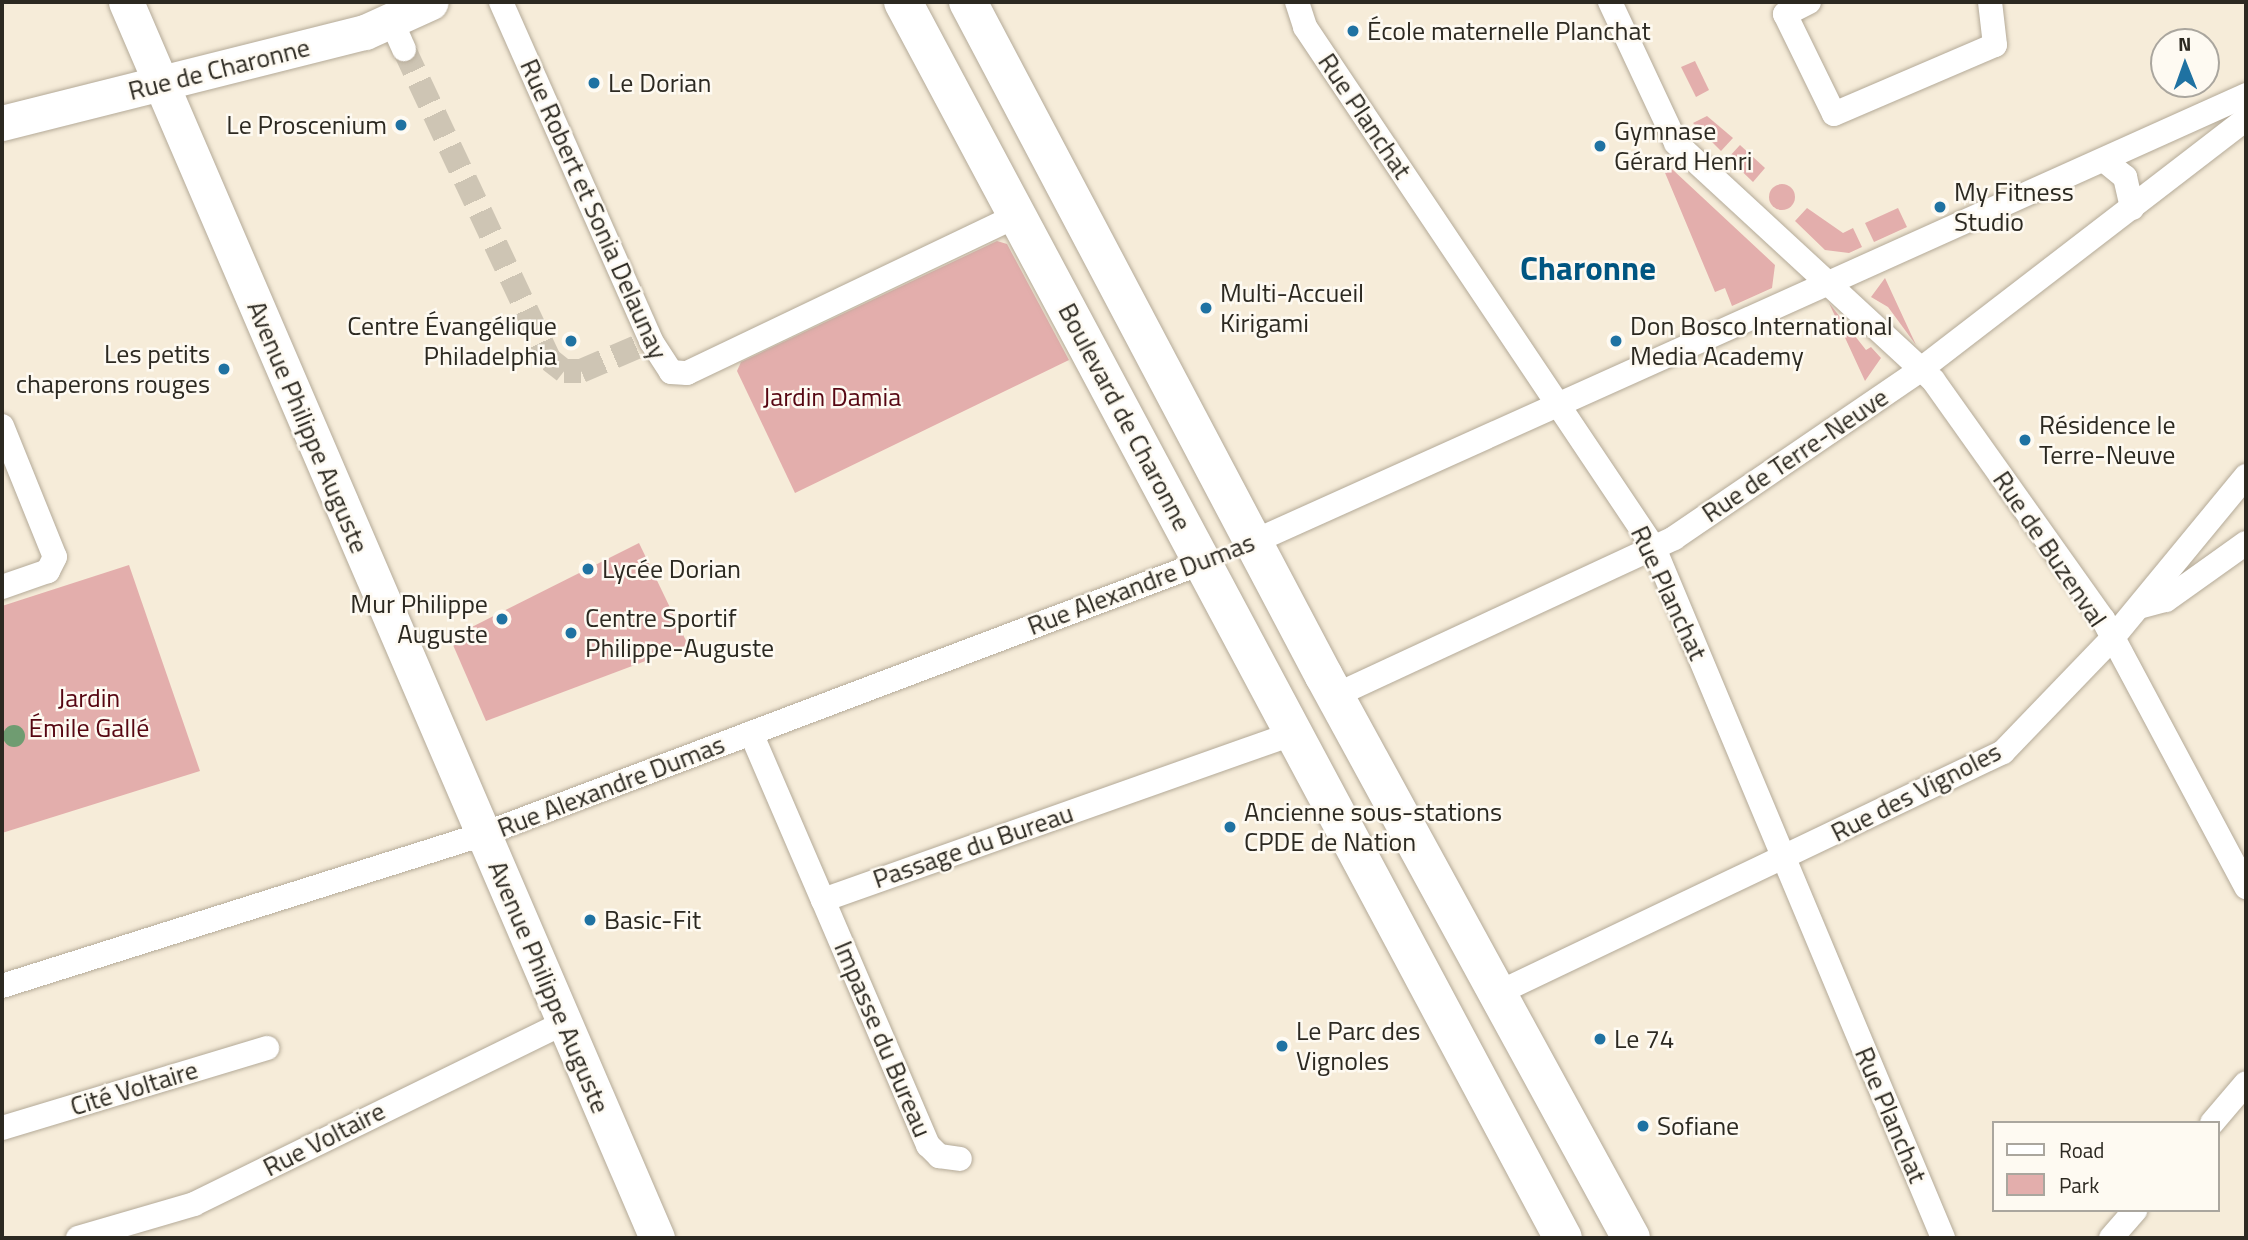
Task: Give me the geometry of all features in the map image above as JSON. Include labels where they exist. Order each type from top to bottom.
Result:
[{"type":"main road","name":"Avenue Philippe Auguste","points":[[126,2],[656,1238]]},
{"type":"main road","name":"Rue de Charonne","points":[[2,123],[161,83],[398,35],[431,2]]},
{"type":"main road","name":"Boulevard de Charonne","points":[[903,2],[1563,1238]]},
{"type":"main road","name":"Boulevard de Charonne","points":[[968,2],[1334,696],[1631,1238]]},
{"type":"main road","name":"Rue Alexandre Dumas","points":[[1204,562],[1253,542]]},
{"type":"main road","points":[[1446,1018],[1498,993]]},
{"type":"street","name":"Rue Robert et Sonia Delaunay","points":[[501,2],[651,341],[671,372],[687,373],[1016,216]]},
{"type":"street","name":"Rue Planchat","points":[[1297,2],[1305,27],[1654,548],[1943,1238]]},
{"type":"street","name":"Rue de Buzenval","points":[[1610,2],[1676,144],[1829,282],[1920,370],[2103,619],[2110,641],[2246,887]]},
{"type":"street","points":[[1809,2],[1785,13],[1834,114],[1995,46],[1990,2]]},
{"type":"street","name":"Rue Alexandre Dumas","points":[[1253,542],[1829,282],[2105,161],[2246,95]]},
{"type":"street","name":"Rue de Terre-Neuve","points":[[1334,696],[1654,548],[1920,370],[2246,119]]},
{"type":"street","points":[[2105,161],[2125,177],[2132,208]]},
{"type":"street","points":[[2,426],[55,558],[48,571],[2,587]]},
{"type":"street","name":"Rue des Vignoles","points":[[1498,993],[1784,859],[2003,752],[2110,641],[2246,475]]},
{"type":"street","points":[[2139,607],[2166,600],[2246,543]]},
{"type":"street","name":"Rue Alexandre Dumas","points":[[2,986],[484,834],[1204,562]]},
{"type":"street","points":[[751,733],[823,900]]},
{"type":"street","name":"Passage du Bureau","points":[[823,900],[1294,733]]},
{"type":"street","name":"Impasse du Bureau","points":[[823,900],[928,1145],[939,1156],[960,1159]]},
{"type":"street","name":"Rue Voltaire","points":[[78,1238],[194,1204],[563,1023]]},
{"type":"street","name":"Cité Voltaire","points":[[2,1128],[267,1048]]},
{"type":"street","points":[[2214,1121],[2246,1083]]},
{"type":"street","points":[[2111,1238],[2133,1212]]},
{"type":"green space","points":[[1695,61],[1709,90],[1696,97],[1681,67]]},
{"type":"green space","points":[[1707,116],[1733,138],[1721,151],[1693,123]]},
{"type":"green space","points":[[1740,145],[1765,168],[1753,182],[1728,158]]},
{"type":"green space","points":[[1658,156],[1775,265],[1772,288],[1732,306],[1725,288],[1715,292]]},
{"type":"green space","points":[[1782,184],[1792,187],[1795,197],[1792,207],[1782,210],[1772,207],[1769,197],[1772,187]]},
{"type":"green space","points":[[1807,208],[1843,233],[1853,228],[1862,247],[1849,253],[1825,250],[1795,221]]},
{"type":"green space","points":[[1898,208],[1907,227],[1874,242],[1865,223]]},
{"type":"green space","name":"Jardin Damia","points":[[997,241],[1007,244],[1069,360],[795,493],[737,371],[741,362]]},
{"type":"green space","points":[[1885,278],[1916,345],[1888,307],[1871,297]]},
{"type":"green space","points":[[1829,303],[1866,350],[1871,347],[1881,358],[1865,381]]},
{"type":"green space","name":"Centre Sportif Philippe-Auguste","points":[[639,543],[688,645],[486,721],[450,638]]},
{"type":"green space","name":"Jardin Émile Gallé","points":[[129,565],[200,771],[2,833],[2,606]]},
{"type":"shaded area","points":[[14,725],[24,732],[25,736],[18,746],[14,747],[4,740],[3,736],[10,726]]},
{"type":"tunnel","points":[[404,49],[550,360],[564,371],[581,371],[651,341]]},
{"type":"place","name":"École maternelle Planchat","points":[[1353,31]]},
{"type":"place","name":"Le Dorian","points":[[594,83]]},
{"type":"place","name":"Le Proscenium","points":[[401,125]]},
{"type":"place","name":"Gymnase Gérard Henri","points":[[1600,146]]},
{"type":"place","name":"My Fitness Studio","points":[[1940,207]]},
{"type":"place","name":"Multi-Accueil Kirigami","points":[[1206,308]]},
{"type":"place","name":"Centre Évangélique Philadelphia","points":[[571,341]]},
{"type":"place","name":"Don Bosco International Media Academy","points":[[1616,341]]},
{"type":"place","name":"Les petits chaperons rouges","points":[[224,369]]},
{"type":"place","name":"Résidence le Terre-Neuve","points":[[2025,440]]},
{"type":"place","name":"Lycée Dorian","points":[[588,569]]},
{"type":"place","name":"Mur Philippe Auguste","points":[[502,619]]},
{"type":"place","name":"Centre Sportif Philippe-Auguste","points":[[571,633]]},
{"type":"place","name":"Ancienne sous-stations CPDE de Nation","points":[[1230,827]]},
{"type":"place","name":"Basic-Fit","points":[[590,920]]},
{"type":"place","name":"Le 74","points":[[1600,1039]]},
{"type":"place","name":"Le Parc des Vignoles","points":[[1282,1046]]},
{"type":"place","name":"Sofiane","points":[[1643,1126]]},
{"type":"district","name":"Charonne","points":[[1588,269]]}]
